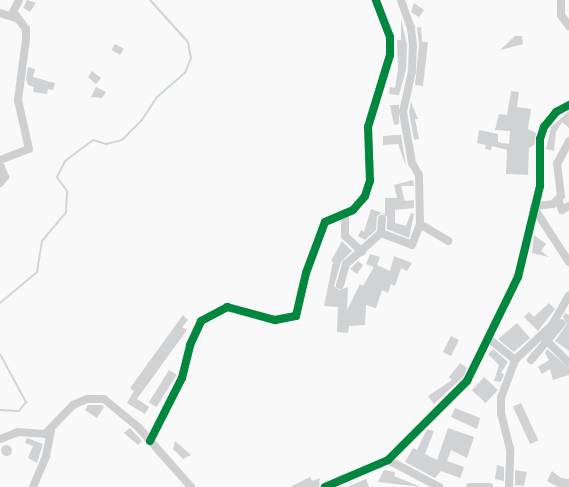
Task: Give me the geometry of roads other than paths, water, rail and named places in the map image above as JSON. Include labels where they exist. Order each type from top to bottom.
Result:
[{"type":"street","points":[[0,160],[29,150],[18,100],[26,39],[20,19],[13,11],[19,0]]},
{"type":"street","points":[[150,441],[182,378],[190,345],[201,321],[227,306],[275,320],[296,316],[323,227],[328,219],[356,208],[368,188],[368,127],[390,55],[390,37],[376,0]]},
{"type":"street","points":[[381,232],[412,246],[420,224],[418,175],[412,164],[403,112],[411,76],[413,45],[411,28],[401,0]]},
{"type":"street","points":[[561,0],[561,15],[569,26]]},
{"type":"street","points":[[2,24],[2,14],[20,19]]},
{"type":"street","points":[[325,487],[388,460],[435,410],[462,387],[518,276],[535,207],[541,169],[541,135],[552,115],[569,105]]},
{"type":"street","points":[[535,207],[546,206],[558,200],[562,194],[558,159],[569,141]]},
{"type":"street","points":[[0,166],[5,177],[0,183]]},
{"type":"street","points":[[558,200],[561,209],[569,206]]},
{"type":"street","points":[[535,207],[569,262]]},
{"type":"street","points":[[346,213],[344,234],[362,252]]},
{"type":"street","points":[[340,285],[343,270],[381,232],[382,219]]},
{"type":"street","points":[[420,224],[448,241]]},
{"type":"street","points":[[509,487],[510,449],[501,414],[501,398],[515,360],[542,336],[569,295]]},
{"type":"street","points":[[531,360],[562,323]]},
{"type":"street","points":[[542,336],[569,363]]},
{"type":"street","points":[[488,338],[515,360]]},
{"type":"street","points":[[33,487],[46,456],[51,430],[59,416],[74,405],[99,398],[119,408],[191,487]]},
{"type":"street","points":[[0,439],[18,432],[43,434],[51,430]]},
{"type":"street","points":[[388,460],[438,487]]},
{"type":"street","points":[[470,487],[490,487]]},
{"type":"waterway","points":[[0,303],[37,272],[42,241],[66,212],[67,191],[57,177],[65,161],[93,140],[106,144],[122,140],[142,120],[157,97],[185,73],[191,58],[188,42],[150,0]]},
{"type":"waterway","points":[[0,354],[26,402],[19,411],[0,410]]}]
